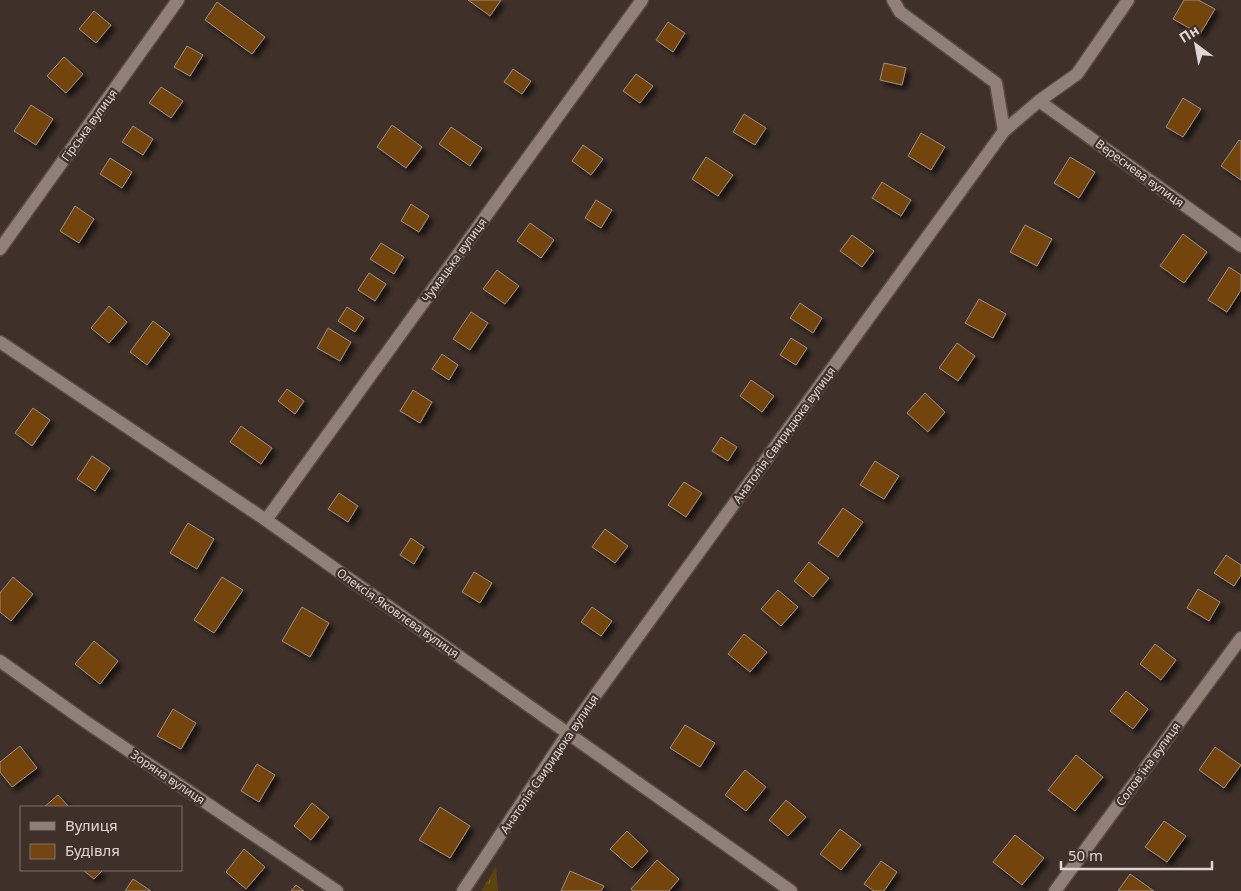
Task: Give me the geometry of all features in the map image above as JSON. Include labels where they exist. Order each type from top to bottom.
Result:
[{"type":"street","name":"Гірська вулиця","points":[[0,249],[178,0]]},
{"type":"street","name":"Чумацька вулиця","points":[[266,520],[642,0]]},
{"type":"street","points":[[893,0],[900,12],[996,83],[1004,131]]},
{"type":"street","name":"Анатолія Свиридюка вулиця","points":[[463,891],[568,733],[1004,131],[1039,101],[1077,74],[1128,0]]},
{"type":"street","name":"Вереснева вулиця","points":[[1039,101],[1241,246]]},
{"type":"street","name":"Олексія Яковлєва вулиця","points":[[0,342],[266,520],[791,891]]},
{"type":"street","name":"Солов'їна вулиця","points":[[1055,891],[1241,638]]},
{"type":"street","name":"Зоряна вулиця","points":[[0,661],[86,722],[337,891]]},
{"type":"green space","points":[[496,867],[498,891],[481,891]]},
{"type":"building","points":[[468,0],[501,0],[490,16]]},
{"type":"building","points":[[1184,0],[1198,0],[1215,9],[1200,34],[1173,19]]},
{"type":"building","points":[[217,2],[265,37],[252,54],[205,20]]},
{"type":"building","points":[[94,11],[111,25],[96,43],[79,29]]},
{"type":"building","points":[[668,22],[685,33],[673,52],[656,40]]},
{"type":"building","points":[[187,46],[203,55],[190,76],[174,67]]},
{"type":"building","points":[[64,57],[83,74],[66,93],[47,76]]},
{"type":"building","points":[[884,63],[906,68],[902,85],[880,80]]},
{"type":"building","points":[[513,69],[531,81],[522,94],[504,82]]},
{"type":"building","points":[[636,74],[653,86],[640,103],[623,91]]},
{"type":"building","points":[[161,87],[183,101],[171,118],[149,103]]},
{"type":"building","points":[[1183,98],[1201,109],[1183,137],[1166,127]]},
{"type":"building","points":[[31,105],[53,119],[36,145],[14,131]]},
{"type":"building","points":[[744,114],[766,128],[755,145],[733,132]]},
{"type":"building","points":[[392,125],[422,147],[406,168],[377,147]]},
{"type":"building","points":[[133,126],[153,139],[143,155],[122,142]]},
{"type":"building","points":[[451,127],[482,148],[470,166],[439,144]]},
{"type":"building","points":[[921,133],[945,147],[931,170],[908,156]]},
{"type":"building","points":[[1239,140],[1241,141],[1241,180],[1221,166]]},
{"type":"building","points":[[583,145],[603,159],[591,175],[572,161]]},
{"type":"building","points":[[706,157],[733,175],[718,196],[692,179]]},
{"type":"building","points":[[1070,157],[1095,172],[1079,198],[1054,183]]},
{"type":"building","points":[[110,158],[132,172],[122,188],[100,174]]},
{"type":"building","points":[[882,182],[911,200],[901,216],[872,198]]},
{"type":"building","points":[[596,200],[612,210],[601,228],[585,218]]},
{"type":"building","points":[[411,204],[429,216],[419,232],[401,221]]},
{"type":"building","points":[[75,206],[94,219],[79,243],[60,231]]},
{"type":"building","points":[[530,223],[554,240],[541,258],[517,241]]},
{"type":"building","points":[[1025,225],[1052,239],[1037,266],[1010,252]]},
{"type":"building","points":[[1183,234],[1207,252],[1184,283],[1160,266]]},
{"type":"building","points":[[852,235],[874,251],[862,267],[840,251]]},
{"type":"building","points":[[381,243],[404,257],[394,274],[370,259]]},
{"type":"building","points":[[1229,267],[1241,275],[1241,290],[1227,312],[1208,300]]},
{"type":"building","points":[[497,270],[519,286],[505,304],[483,289]]},
{"type":"building","points":[[369,273],[386,284],[375,301],[358,290]]},
{"type":"building","points":[[979,299],[1006,314],[993,338],[965,323]]},
{"type":"building","points":[[800,303],[822,318],[813,333],[790,318]]},
{"type":"building","points":[[109,306],[127,322],[109,343],[91,328]]},
{"type":"building","points":[[347,307],[364,318],[355,332],[338,321]]},
{"type":"building","points":[[471,312],[488,323],[470,350],[453,339]]},
{"type":"building","points":[[153,321],[170,334],[147,365],[130,352]]},
{"type":"building","points":[[328,328],[351,342],[340,361],[317,348]]},
{"type":"building","points":[[791,338],[807,348],[796,365],[780,355]]},
{"type":"building","points":[[957,343],[975,356],[958,381],[939,368]]},
{"type":"building","points":[[442,354],[458,365],[449,380],[432,369]]},
{"type":"building","points":[[751,380],[774,396],[762,412],[740,396]]},
{"type":"building","points":[[287,389],[304,401],[295,414],[278,401]]},
{"type":"building","points":[[413,390],[432,402],[420,423],[400,411]]},
{"type":"building","points":[[925,393],[945,412],[928,432],[907,413]]},
{"type":"building","points":[[33,408],[50,420],[32,446],[15,433]]},
{"type":"building","points":[[241,426],[272,448],[261,464],[230,442]]},
{"type":"building","points":[[721,437],[737,447],[728,461],[712,451]]},
{"type":"building","points":[[92,456],[110,468],[95,491],[77,479]]},
{"type":"building","points":[[875,461],[899,476],[884,499],[860,485]]},
{"type":"building","points":[[684,482],[702,493],[686,517],[668,505]]},
{"type":"building","points":[[339,493],[358,506],[348,522],[328,509]]},
{"type":"building","points":[[843,508],[863,522],[838,557],[818,543]]},
{"type":"building","points":[[188,523],[214,539],[197,569],[170,553]]},
{"type":"building","points":[[605,529],[628,546],[615,563],[592,547]]},
{"type":"building","points":[[411,538],[424,547],[414,564],[400,555]]},
{"type":"building","points":[[1226,555],[1241,565],[1241,575],[1234,586],[1214,573]]},
{"type":"building","points":[[809,562],[829,578],[813,597],[794,581]]},
{"type":"building","points":[[474,572],[492,583],[480,603],[462,592]]},
{"type":"building","points":[[13,577],[33,594],[11,621],[0,612],[0,593]]},
{"type":"building","points":[[222,577],[243,590],[214,633],[194,620]]},
{"type":"building","points":[[1198,589],[1220,602],[1209,621],[1187,608]]},
{"type":"building","points":[[778,590],[798,607],[781,626],[761,609]]},
{"type":"building","points":[[302,607],[329,623],[310,657],[282,641]]},
{"type":"building","points":[[592,607],[612,621],[601,636],[581,622]]},
{"type":"building","points":[[744,634],[767,652],[750,672],[728,654]]},
{"type":"building","points":[[94,641],[118,661],[100,684],[75,664]]},
{"type":"building","points":[[1155,644],[1176,660],[1161,680],[1140,664]]},
{"type":"building","points":[[1126,691],[1148,709],[1133,729],[1110,711]]},
{"type":"building","points":[[173,709],[196,723],[181,749],[157,736]]},
{"type":"building","points":[[685,725],[715,743],[700,767],[670,748]]},
{"type":"building","points":[[20,746],[37,768],[12,787],[0,772],[0,762]]},
{"type":"building","points":[[1215,747],[1241,765],[1224,788],[1199,770]]},
{"type":"building","points":[[1076,755],[1103,777],[1075,811],[1048,790]]},
{"type":"building","points":[[257,764],[275,775],[259,802],[241,791]]},
{"type":"building","points":[[745,770],[766,787],[746,811],[725,795]]},
{"type":"building","points":[[58,795],[68,806],[45,806]]},
{"type":"building","points":[[786,800],[806,817],[788,836],[769,820]]},
{"type":"building","points":[[312,803],[329,817],[311,840],[294,826]]},
{"type":"building","points":[[440,807],[470,826],[450,858],[419,840]]},
{"type":"building","points":[[1164,821],[1186,836],[1167,862],[1145,847]]},
{"type":"building","points":[[840,829],[861,845],[841,870],[820,854]]},
{"type":"building","points":[[627,831],[648,851],[632,868],[610,849]]},
{"type":"building","points":[[1015,835],[1044,858],[1022,885],[993,862]]},
{"type":"building","points":[[244,849],[265,867],[246,889],[226,872]]},
{"type":"building","points":[[657,860],[679,879],[669,891],[633,891],[631,889]]},
{"type":"building","points":[[881,861],[897,872],[884,891],[874,891],[864,884]]},
{"type":"building","points":[[84,871],[102,871],[94,879]]},
{"type":"building","points":[[570,871],[604,886],[601,891],[561,891]]},
{"type":"building","points":[[1130,874],[1154,891],[1118,891]]},
{"type":"building","points":[[133,879],[151,891],[125,891]]},
{"type":"building","points":[[296,885],[304,891],[291,891]]}]
